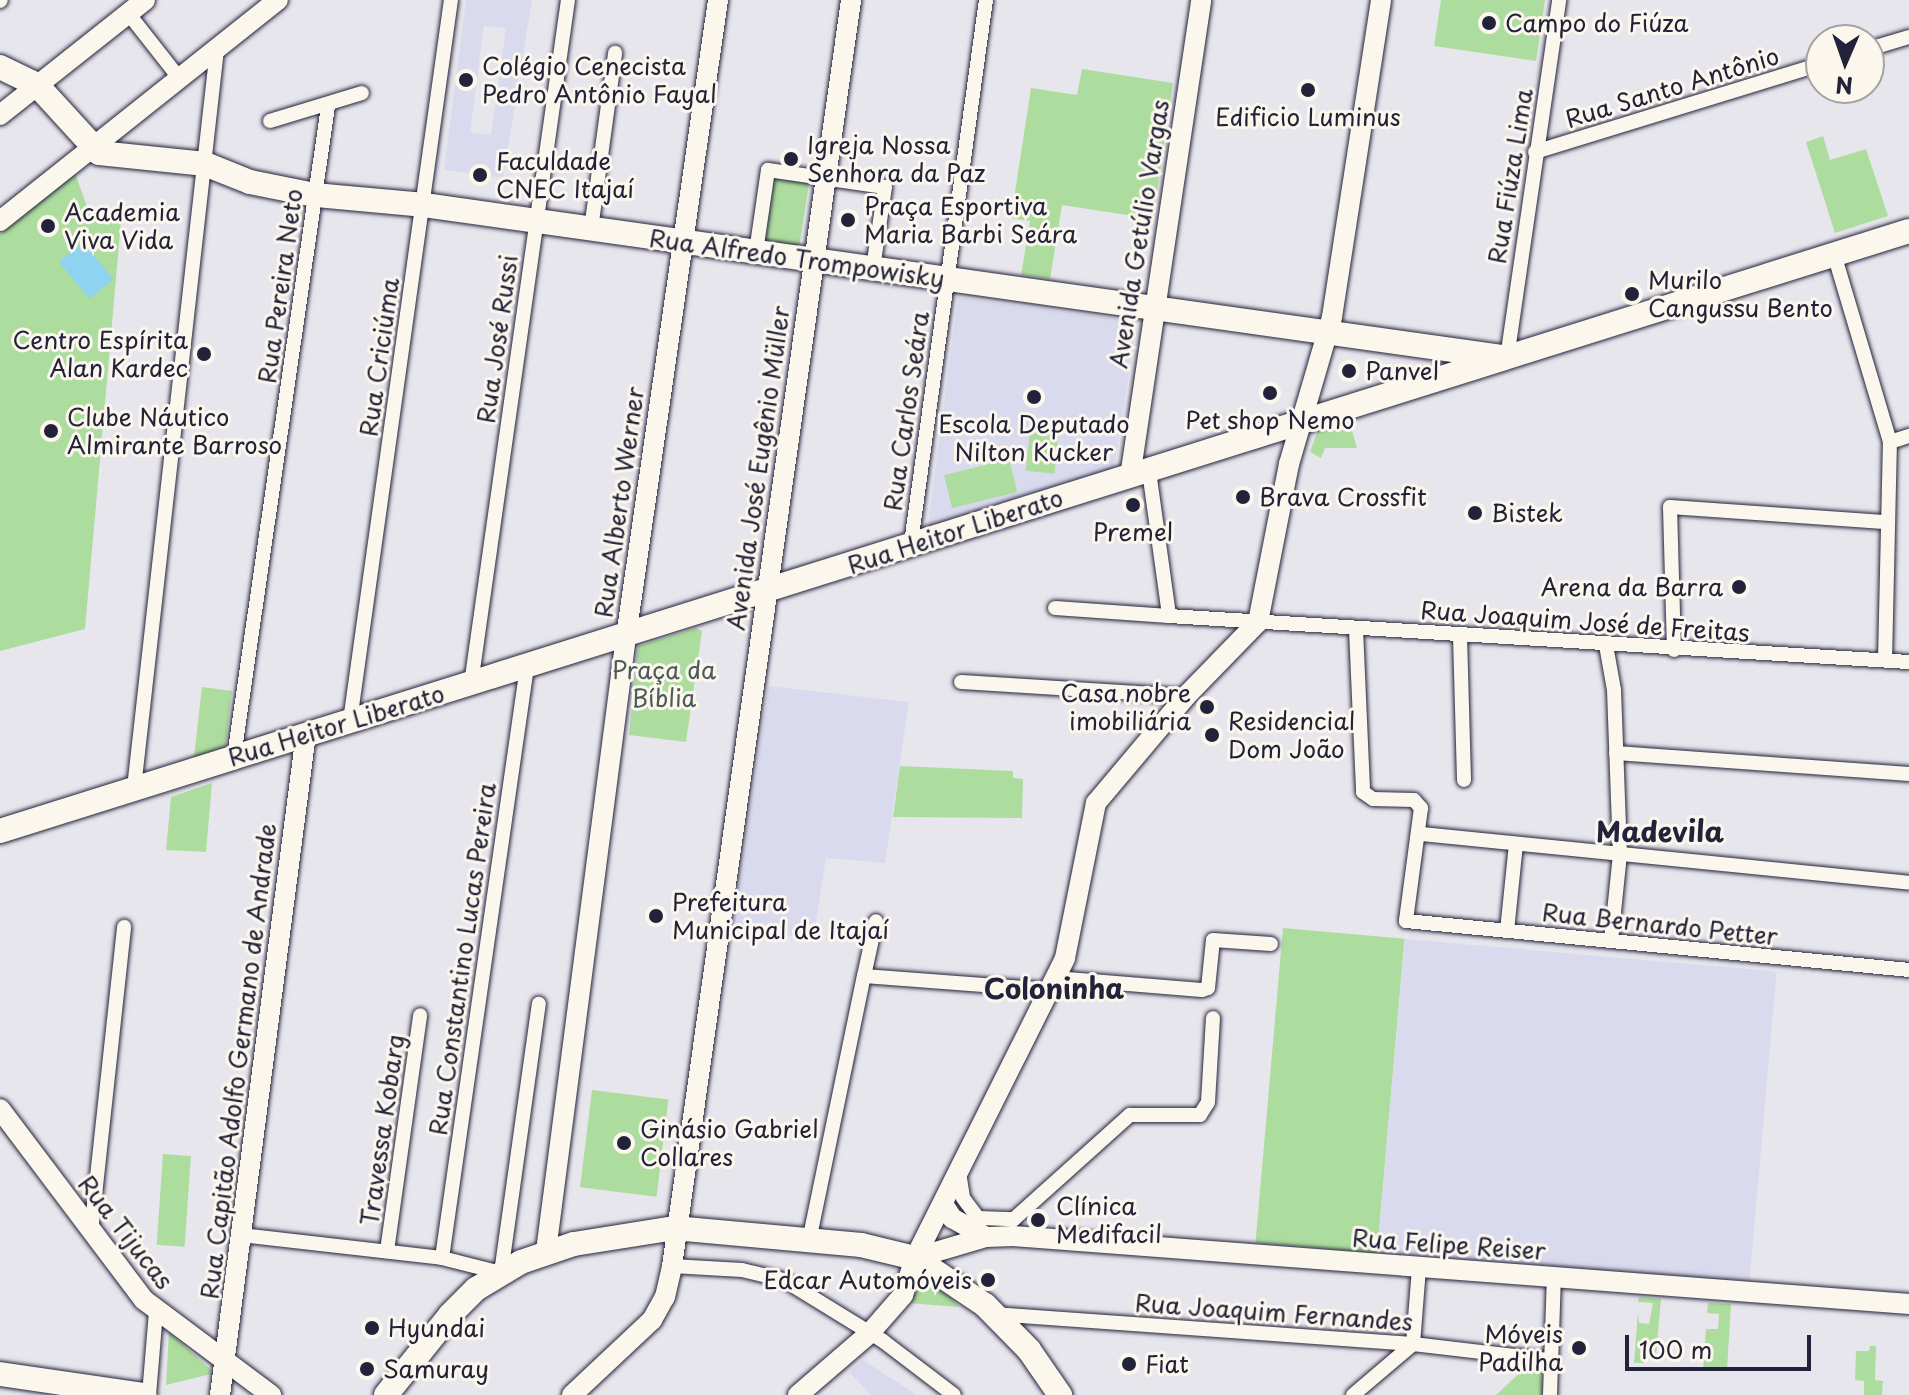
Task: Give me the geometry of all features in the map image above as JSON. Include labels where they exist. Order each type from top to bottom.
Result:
[{"type":"main road","points":[[0,115],[145,0]]},
{"type":"main road","points":[[0,221],[278,0]]},
{"type":"main road","name":"Rua Alberto Werner","points":[[546,1251],[626,637],[718,0]]},
{"type":"main road","name":"Avenida José Eugênio Müller","points":[[572,1395],[652,1320],[672,1266],[674,1228],[851,0]]},
{"type":"main road","name":"Avenida Getúlio Vargas","points":[[1140,474],[1154,309],[1201,0]]},
{"type":"main road","points":[[798,1395],[896,1307],[915,1258],[1052,984],[1074,927],[1096,803],[1186,696],[1258,622],[1302,423],[1327,334],[1381,0]]},
{"type":"main road","points":[[0,67],[37,85],[90,149]]},
{"type":"main road","name":"Rua Alfredo Trompowisky","points":[[90,149],[122,158],[205,164],[250,182],[315,195],[424,205],[1507,358]]},
{"type":"main road","name":"Rua Heitor Liberato","points":[[0,831],[766,593],[911,543],[1140,474],[1909,231]]},
{"type":"main road","name":"Rua Capitão Adolfo Germano de Andrade","points":[[220,1395],[306,734]]},
{"type":"main road","name":"Rua Tijucas","points":[[0,1109],[91,1233],[156,1312],[271,1395]]},
{"type":"main road","points":[[943,1204],[952,1218],[986,1237]]},
{"type":"main road","points":[[386,1395],[450,1315],[501,1273],[546,1251],[674,1228],[880,1248],[915,1258],[954,1281],[993,1314],[1040,1363],[1060,1395]]},
{"type":"main road","name":"Rua Felipe Reiser","points":[[915,1258],[1014,1228],[1419,1268],[1909,1304]]},
{"type":"main road","points":[[0,1374],[146,1395]]},
{"type":"street","name":"Rua Criciúma","points":[[350,721],[451,0]]},
{"type":"street","name":"Rua José Russi","points":[[471,684],[568,0]]},
{"type":"street","name":"Rua Carlos Seára","points":[[911,543],[986,0]]},
{"type":"street","name":"Rua Fiúza Lima","points":[[1507,358],[1559,0]]},
{"type":"street","points":[[128,13],[180,79]]},
{"type":"street","points":[[1885,44],[1909,37]]},
{"type":"street","points":[[134,788],[217,49]]},
{"type":"street","points":[[591,229],[615,53]]},
{"type":"street","name":"Rua Santo Antônio","points":[[1535,152],[1805,69]]},
{"type":"street","points":[[270,121],[328,106],[362,93]]},
{"type":"street","name":"Rua Pereira Neto","points":[[234,757],[328,106]]},
{"type":"street","points":[[756,252],[768,170],[885,187],[873,268]]},
{"type":"street","points":[[1834,254],[1890,442],[1885,660]]},
{"type":"street","points":[[1890,442],[1909,436]]},
{"type":"street","points":[[1140,474],[1169,616]]},
{"type":"street","points":[[1674,650],[1670,507],[1887,522]]},
{"type":"street","name":"Rua Joaquim José de Freitas","points":[[1055,608],[1674,650],[1909,662]]},
{"type":"street","points":[[1356,629],[1361,785],[1373,799],[1417,801],[1421,834],[1909,883]]},
{"type":"street","points":[[1460,636],[1464,780]]},
{"type":"street","points":[[1606,645],[1616,753],[1620,854],[1611,941]]},
{"type":"street","name":"Rua Constantino Lucas Pereira","points":[[442,1258],[527,667]]},
{"type":"street","points":[[961,682],[1186,696]]},
{"type":"street","points":[[1616,753],[1909,774]]},
{"type":"street","name":"Rua Bernardo Petter","points":[[1421,834],[1406,921],[1909,970]]},
{"type":"street","points":[[1507,931],[1516,844]]},
{"type":"street","points":[[809,1241],[876,921]]},
{"type":"street","points":[[91,1233],[124,927]]},
{"type":"street","points":[[864,976],[1202,990],[1208,988],[1213,940],[1271,944]]},
{"type":"street","points":[[241,1235],[442,1258],[501,1273],[539,1004]]},
{"type":"street","name":"Travessa Kobarg","points":[[387,1251],[420,1015]]},
{"type":"street","points":[[959,1172],[963,1198],[978,1218],[1014,1228],[1130,1115],[1200,1115],[1208,1102],[1213,1018]]},
{"type":"street","points":[[672,1266],[742,1270],[784,1280],[869,1334],[954,1395]]},
{"type":"street","points":[[1353,1395],[1413,1344],[1419,1268]]},
{"type":"street","points":[[1550,1395],[1554,1277]]},
{"type":"street","points":[[146,1395],[156,1312]]},
{"type":"street","name":"Rua Joaquim Fernandes","points":[[993,1314],[1413,1344],[1550,1360]]},
{"type":"shaded area","name":"Colégio Cenecista Pedro Antônio Fayal","points":[[466,0],[532,0],[503,178],[444,170]],"holes":[[[484,26],[506,28],[491,135],[470,132]]]},
{"type":"shaded area","name":"Escola Deputado Nilton Kucker","points":[[958,297],[1134,321],[1136,326],[1114,468],[928,526]]},
{"type":"shaded area","points":[[768,686],[909,702],[885,863],[826,858],[813,939],[732,928]]},
{"type":"shaded area","points":[[1405,939],[1777,972],[1749,1285],[1378,1253]]},
{"type":"shaded area","points":[[863,1360],[916,1395],[871,1395],[849,1372]]},
{"type":"green space","name":"Campo do Fiúza","points":[[1441,0],[1545,0],[1536,61],[1434,46]]},
{"type":"green space","points":[[1082,69],[1173,83],[1153,219],[1062,205],[1050,279],[1021,275],[1030,221],[1011,218],[1031,88],[1077,95]]},
{"type":"green space","points":[[1823,136],[1830,160],[1866,149],[1888,216],[1835,233],[1806,142]]},
{"type":"green space","name":"Clube Náutico Almirante Barroso","points":[[75,173],[92,220],[121,222],[85,629],[0,651],[0,234]]},
{"type":"green space","points":[[771,175],[810,181],[799,247],[761,241]]},
{"type":"green space","points":[[1031,420],[1060,423],[1055,474],[1026,471]]},
{"type":"green space","points":[[1349,420],[1357,448],[1325,448],[1321,458],[1310,452],[1318,430]]},
{"type":"green space","points":[[1009,459],[1017,492],[952,508],[944,475]]},
{"type":"green space","name":"Praça da Bíblia","points":[[696,628],[702,631],[686,742],[629,735],[638,646]]},
{"type":"green space","points":[[202,687],[232,691],[225,748],[194,757]]},
{"type":"green space","points":[[900,766],[1013,771],[1013,778],[1023,779],[1022,818],[893,817]]},
{"type":"green space","points":[[212,783],[206,852],[166,850],[171,797]]},
{"type":"green space","points":[[1283,928],[1405,939],[1377,1253],[1255,1243]]},
{"type":"green space","name":"Ginásio Gabriel Collares","points":[[592,1090],[668,1099],[656,1197],[580,1187]]},
{"type":"green space","points":[[163,1154],[191,1156],[185,1247],[157,1245]]},
{"type":"green space","points":[[931,1285],[941,1288],[959,1307],[908,1303],[918,1288]]},
{"type":"green space","points":[[1639,1297],[1661,1299],[1656,1356],[1645,1355],[1644,1363],[1634,1363],[1638,1311],[1639,1323],[1649,1324],[1653,1303],[1638,1302]]},
{"type":"green space","points":[[1708,1303],[1731,1304],[1727,1370],[1703,1368],[1706,1329],[1718,1329],[1719,1314],[1707,1313]]},
{"type":"green space","points":[[169,1332],[210,1369],[211,1374],[166,1385]]},
{"type":"green space","points":[[1870,1346],[1876,1346],[1875,1380],[1883,1381],[1882,1395],[1864,1395],[1864,1381],[1855,1380],[1856,1351],[1869,1351]]},
{"type":"green space","points":[[1527,1366],[1542,1369],[1542,1395],[1496,1395]]},
{"type":"water","points":[[83,242],[113,279],[89,299],[59,262]]},
{"type":"place","name":"Campo do Fiúza","points":[[1489,23]]},
{"type":"place","name":"Colégio Cenecista Pedro Antônio Fayal","points":[[466,80]]},
{"type":"place","name":"Edificio Luminus","points":[[1308,90]]},
{"type":"place","name":"Igreja Nossa Senhora da Paz","points":[[791,159]]},
{"type":"place","name":"Faculdade CNEC Itajaí","points":[[480,175]]},
{"type":"place","name":"Praça Esportiva Maria Barbi Seára","points":[[848,220]]},
{"type":"place","name":"Academia Viva Vida","points":[[48,226]]},
{"type":"place","name":"Murilo Cangussu Bento","points":[[1632,294]]},
{"type":"place","name":"Centro Espírita Alan Kardec","points":[[204,354]]},
{"type":"place","name":"Panvel","points":[[1349,371]]},
{"type":"place","name":"Pet shop Nemo","points":[[1270,393]]},
{"type":"place","name":"Escola Deputado Nilton Kucker","points":[[1034,397]]},
{"type":"place","name":"Clube Náutico Almirante Barroso","points":[[51,431]]},
{"type":"place","name":"Brava Crossfit","points":[[1243,497]]},
{"type":"place","name":"Premel","points":[[1133,505]]},
{"type":"place","name":"Bistek","points":[[1475,513]]},
{"type":"place","name":"Arena da Barra","points":[[1739,587]]},
{"type":"place","name":"Casa nobre imobiliária","points":[[1207,707]]},
{"type":"place","name":"Residencial Dom João","points":[[1212,735]]},
{"type":"place","name":"Prefeitura Municipal de Itajaí","points":[[656,916]]},
{"type":"place","name":"Ginásio Gabriel Collares","points":[[624,1143]]},
{"type":"place","name":"Clínica Medifacil","points":[[1038,1220]]},
{"type":"place","name":"Edcar Automóveis","points":[[988,1280]]},
{"type":"place","name":"Hyundai","points":[[372,1328]]},
{"type":"place","name":"Móveis Padilha","points":[[1579,1348]]},
{"type":"place","name":"Fiat","points":[[1129,1364]]},
{"type":"place","name":"Samuray","points":[[367,1369]]},
{"type":"district","name":"Madevila","points":[[1660,831]]},
{"type":"district","name":"Coloninha","points":[[1054,988]]}]
